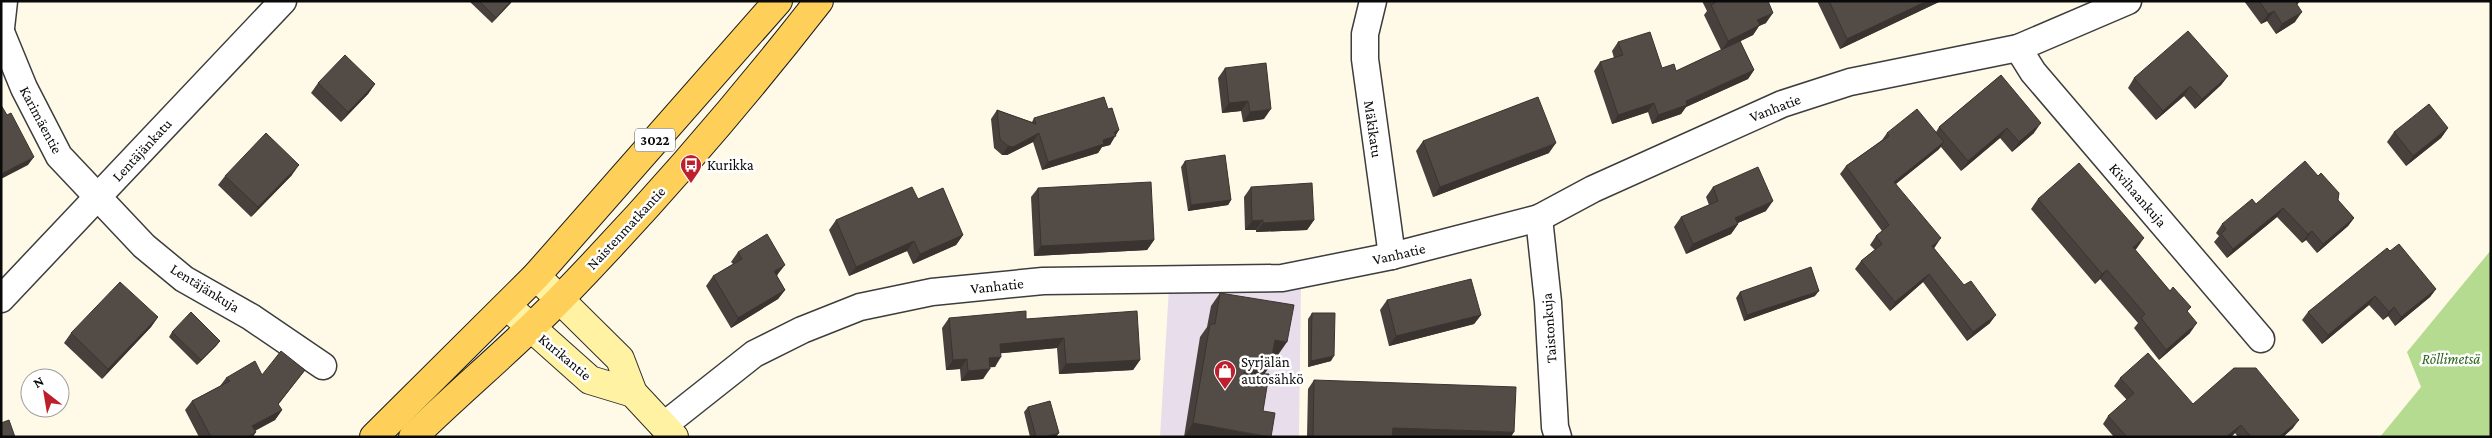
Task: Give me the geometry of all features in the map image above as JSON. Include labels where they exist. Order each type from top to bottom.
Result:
[{"type":"main road","name":"3022","points":[[374,437],[461,348],[507,306],[536,276],[778,1]]},
{"type":"main road","name":"Naistenmatkantie","points":[[413,437],[531,328],[684,165],[819,1]]},
{"type":"main road","name":"Kurikantie","points":[[536,276],[620,358],[632,393],[669,432]]},
{"type":"main road","name":"Kurikantie","points":[[507,306],[590,380],[632,393]]},
{"type":"street","name":"Karimäentie","points":[[4,1],[1,30],[24,88],[59,156],[98,198]]},
{"type":"street","name":"Lentäjänkatu","points":[[1,299],[283,1]]},
{"type":"street","name":"Mäkikatu","points":[[1373,1],[1365,34],[1365,59],[1392,256]]},
{"type":"street","name":"Vanhatie","points":[[669,432],[754,354],[802,330],[860,307],[932,292],[1043,281],[1282,278],[1392,256],[1538,218],[1593,189],[1782,104],[1850,82],[2018,48],[2128,1]]},
{"type":"street","name":"Kivihaankuja","points":[[2018,48],[2039,80],[2261,339]]},
{"type":"street","name":"Lentäjänkuja","points":[[98,198],[144,246],[184,279],[251,317],[323,366]]},
{"type":"street","name":"Taistonkuja","points":[[1538,218],[1548,302],[1555,427],[1558,437]]},
{"type":"shaded area","points":[[1301,285],[1299,437],[1160,437],[1169,287]]},
{"type":"green space","name":"Röllimetsä","points":[[2491,250],[2491,437],[2380,437],[2421,387],[2407,352]]},
{"type":"building","points":[[479,1],[511,1],[496,18]]},
{"type":"building","points":[[1714,1],[1768,1],[1773,13],[1757,20],[1760,25],[1728,41],[1711,5],[1715,3]]},
{"type":"building","points":[[1829,1],[1927,1],[1847,39]]},
{"type":"building","points":[[2259,1],[2299,1],[2296,3],[2302,12],[2282,24],[2274,11],[2268,14]]},
{"type":"building","points":[[2188,31],[2228,76],[2202,99],[2190,86],[2163,111],[2134,78]]},
{"type":"building","points":[[1650,32],[1662,68],[1674,64],[1676,71],[1740,41],[1754,70],[1686,101],[1687,105],[1658,115],[1654,103],[1618,115],[1600,62],[1623,55],[1618,42]]},
{"type":"building","points":[[345,55],[375,84],[348,112],[318,83]]},
{"type":"building","points":[[1266,63],[1271,109],[1250,112],[1248,101],[1229,103],[1225,68]]},
{"type":"building","points":[[2001,75],[2041,123],[2019,142],[2007,128],[1968,161],[1939,127]]},
{"type":"building","points":[[1104,97],[1108,109],[1112,108],[1119,130],[1114,132],[1116,136],[1103,140],[1104,144],[1048,162],[1039,133],[1013,147],[1008,146],[1000,139],[997,110],[1036,124],[1034,118]]},
{"type":"building","points":[[1538,97],[1556,143],[1440,187],[1423,141]]},
{"type":"building","points":[[2429,104],[2448,128],[2413,156],[2394,132]]},
{"type":"building","points":[[1,105],[7,115],[11,113],[34,157],[1,174]]},
{"type":"building","points":[[1917,109],[1944,142],[1894,182],[1941,238],[1932,246],[1964,285],[1971,281],[1996,315],[1973,332],[1929,274],[1895,302],[1861,261],[1882,244],[1876,236],[1889,225],[1846,166],[1889,136],[1887,133]]},
{"type":"building","points":[[266,133],[299,165],[258,207],[225,176]]},
{"type":"building","points":[[1225,155],[1231,200],[1191,205],[1185,161]]},
{"type":"building","points":[[2305,161],[2318,176],[2321,173],[2339,193],[2338,200],[2354,218],[2323,244],[2312,231],[2308,234],[2283,208],[2233,249],[2221,234],[2226,229],[2222,224],[2252,199],[2256,204]]},
{"type":"building","points":[[2079,163],[2144,238],[2133,247],[2170,291],[2173,287],[2191,307],[2187,311],[2197,323],[2166,350],[2141,318],[2145,314],[2107,270],[2102,274],[2038,199]]},
{"type":"building","points":[[1758,167],[1773,201],[1735,218],[1738,224],[1693,244],[1681,217],[1718,201],[1713,187]]},
{"type":"building","points":[[1151,182],[1154,240],[1041,246],[1038,188]]},
{"type":"building","points":[[1312,183],[1314,220],[1263,223],[1263,220],[1252,221],[1251,187]]},
{"type":"building","points":[[912,187],[918,199],[943,188],[963,235],[920,254],[914,241],[856,267],[836,220]]},
{"type":"building","points":[[767,234],[785,265],[774,271],[785,290],[738,318],[713,276],[742,259],[738,252]]},
{"type":"building","points":[[2399,244],[2436,289],[2401,317],[2394,307],[2389,312],[2375,296],[2328,335],[2308,312],[2387,248],[2390,251]]},
{"type":"building","points":[[1811,267],[1819,291],[1747,315],[1740,292]]},
{"type":"building","points":[[1471,279],[1481,315],[1396,336],[1387,300]]},
{"type":"building","points":[[120,282],[158,317],[108,369],[71,333]]},
{"type":"building","name":"Syrjälän autosähkö","points":[[1220,293],[1294,305],[1287,342],[1275,340],[1270,366],[1243,373],[1269,374],[1263,411],[1275,413],[1271,437],[1193,423],[1210,324],[1215,324]]},
{"type":"building","points":[[1026,311],[1026,319],[1137,311],[1140,360],[1066,364],[1064,338],[1000,344],[1001,357],[989,358],[990,369],[968,371],[967,359],[953,360],[949,318]]},
{"type":"building","points":[[191,312],[220,341],[201,360],[172,332]]},
{"type":"building","points":[[1312,313],[1335,313],[1334,356],[1311,361]]},
{"type":"building","points":[[281,351],[305,370],[278,404],[282,410],[252,426],[256,432],[248,437],[211,437],[192,401],[230,381],[226,378],[255,361],[262,375]]},
{"type":"building","points":[[2148,353],[2193,404],[2234,368],[2256,368],[2299,420],[2279,437],[2251,437],[2241,425],[2226,437],[2127,437],[2108,416],[2134,393],[2120,378]]},
{"type":"building","points":[[1314,380],[1516,387],[1514,432],[1393,428],[1392,437],[1313,437]]},
{"type":"building","points":[[1050,401],[1059,433],[1036,437],[1028,407]]},
{"type":"building","points":[[9,420],[15,437],[1,437],[1,423]]},
{"type":"place","name":"Kurikka","points":[[691,184]]},
{"type":"place","name":"Syrjälän autosähkö","points":[[1225,390]]}]
